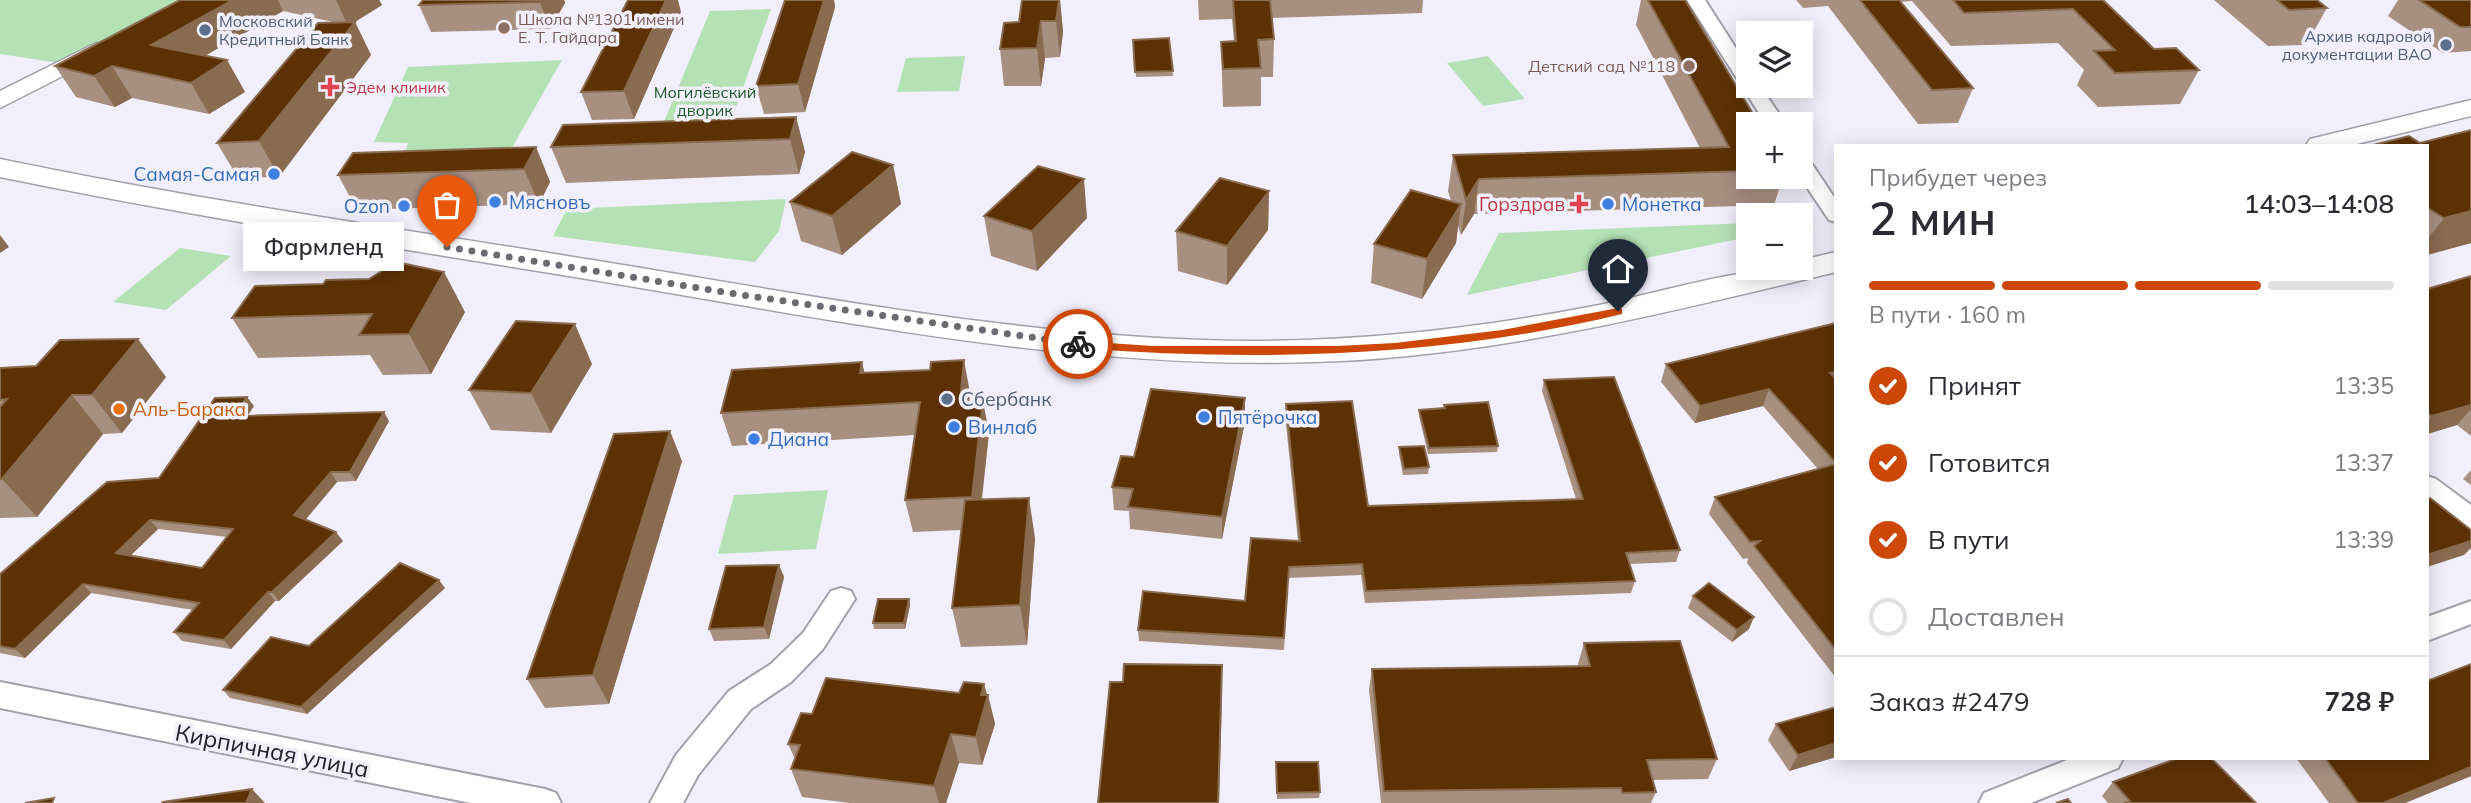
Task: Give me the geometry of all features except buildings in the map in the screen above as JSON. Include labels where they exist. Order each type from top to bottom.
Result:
[{"type":"main road","points":[[2324,144],[2471,108]]},
{"type":"main road","points":[[0,168],[115,192],[993,334],[1153,350],[1337,350],[1449,340],[1541,327],[1834,262]]},
{"type":"main road","points":[[0,179],[115,192]]},
{"type":"street","points":[[1696,0],[1736,62]]},
{"type":"street","points":[[0,101],[119,38]]},
{"type":"street","points":[[1813,180],[1834,212]]},
{"type":"street","points":[[2429,488],[2471,519]]},
{"type":"street","points":[[666,803],[687,765],[740,700],[781,673],[813,641],[841,598]]},
{"type":"street","points":[[2429,628],[2471,612]]},
{"type":"street","name":"Кирпичная улица","points":[[0,695],[545,803]]},
{"type":"street","points":[[1995,803],[2102,760]]},
{"type":"green space","points":[[0,0],[180,0],[59,63],[0,54]]},
{"type":"green space","name":"Могилёвский дворик","points":[[771,9],[727,133],[658,136],[710,11]]},
{"type":"green space","points":[[965,56],[959,91],[897,92],[906,58]]},
{"type":"green space","points":[[1488,56],[1525,99],[1483,106],[1447,63]]},
{"type":"green space","points":[[562,60],[501,167],[399,171],[408,143],[374,142],[408,67]]},
{"type":"green space","points":[[786,199],[779,231],[755,262],[553,236],[567,209]]},
{"type":"green space","points":[[1736,223],[1736,239],[1467,295],[1499,233]]},
{"type":"green space","points":[[180,248],[231,256],[166,310],[113,302]]},
{"type":"green space","points":[[828,490],[816,549],[718,554],[734,495]]},
{"type":"way so far","points":[[447,247],[993,334],[1078,344]]},
{"type":"place","name":"Школа №1301 имени Е. Т. Гайдара","points":[[504,28]]},
{"type":"place","name":"Московский Кредитный Банк","points":[[205,30]]},
{"type":"place","name":"Архив кадровой документации ВАО","points":[[2446,45]]},
{"type":"place","name":"Детский сад №118","points":[[1689,66]]},
{"type":"place","name":"Эдем клиник","points":[[330,87]]},
{"type":"place","name":"Самая-Самая","points":[[274,174]]},
{"type":"place","name":"Мясновъ","points":[[495,202]]},
{"type":"place","name":"Горздрав","points":[[1579,204]]},
{"type":"place","name":"Монетка","points":[[1608,204]]},
{"type":"place","name":"Ozon","points":[[404,206]]},
{"type":"place","name":"Фармленд","points":[[447,247]]},
{"type":"place","name":"Сбербанк","points":[[947,399]]},
{"type":"place","name":"Аль-Барака","points":[[119,409]]},
{"type":"place","name":"Пятёрочка","points":[[1204,417]]},
{"type":"place","name":"Винлаб","points":[[954,427]]},
{"type":"place","name":"Диана","points":[[754,439]]},
{"type":"route","points":[[1078,344],[1153,350],[1337,350],[1502,333],[1618,311]]}]
